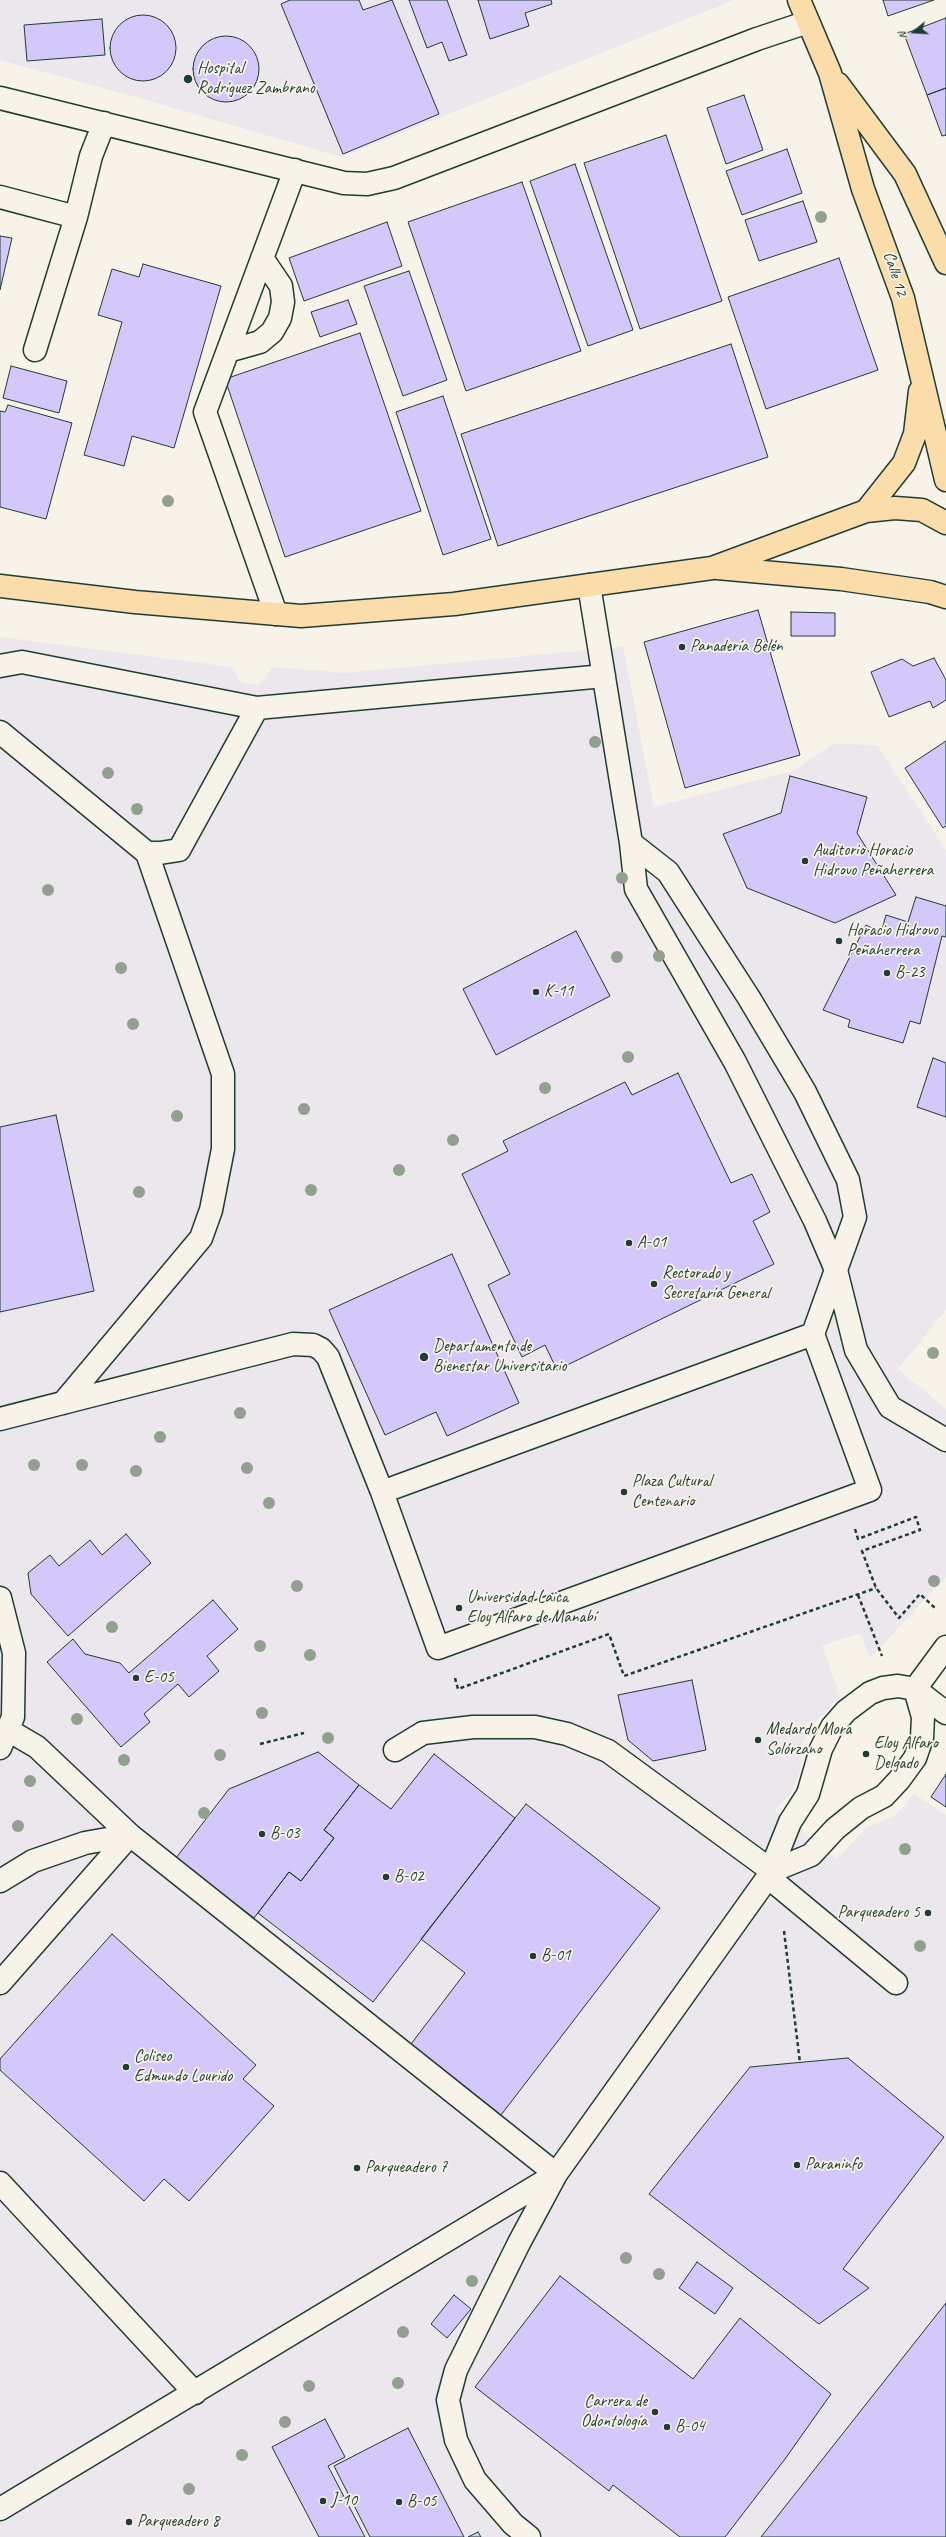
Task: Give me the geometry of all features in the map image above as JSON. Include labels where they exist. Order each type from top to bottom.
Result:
[{"type":"main road","name":"Calle 12","points":[[799,0],[830,73],[863,189],[903,298],[946,480]]},
{"type":"main road","name":"Calle 12","points":[[830,73],[905,174],[946,264]]},
{"type":"main road","points":[[866,511],[904,464],[915,434],[922,376]]},
{"type":"main road","points":[[0,586],[135,602],[301,616],[454,604],[712,568],[866,511],[895,508],[922,510],[946,523]]},
{"type":"main road","points":[[712,568],[841,579],[930,592],[946,597]]},
{"type":"street","points":[[0,98],[344,183],[367,184],[394,178],[757,39],[808,22]]},
{"type":"street","points":[[35,350],[76,217],[91,156],[104,123]]},
{"type":"street","points":[[276,614],[205,412],[295,170]]},
{"type":"street","points":[[0,197],[76,217]]},
{"type":"street","points":[[228,351],[260,342],[272,332],[280,318],[283,302],[281,286],[262,258]]},
{"type":"street","points":[[589,585],[631,843],[636,889],[735,1062],[815,1221],[836,1270],[856,1350],[890,1407],[946,1440]]},
{"type":"street","points":[[0,666],[22,662],[257,708],[604,676]]},
{"type":"street","points":[[147,853],[179,850],[257,708]]},
{"type":"street","points":[[0,732],[147,853],[223,1074],[224,1149],[211,1210],[201,1238],[63,1403]]},
{"type":"street","points":[[0,1419],[293,1344],[312,1345],[321,1349],[328,1357],[382,1492],[438,1648],[870,1490],[813,1334],[856,1218],[845,1173],[806,1092],[750,998],[668,872],[631,843]]},
{"type":"street","points":[[382,1492],[813,1334]]},
{"type":"street","points":[[0,1598],[14,1653],[13,1716],[4,1739],[37,1747],[130,1835],[556,2174]]},
{"type":"street","points":[[915,1689],[946,1647]]},
{"type":"street","points":[[529,2537],[512,2524],[475,2480],[456,2440],[448,2400],[456,2370],[556,2174],[770,1874],[790,1822],[808,1794],[821,1749],[832,1727],[846,1710],[870,1693],[883,1688],[898,1686],[915,1689],[946,1713]]},
{"type":"street","points":[[770,1874],[811,1855],[835,1829],[861,1808],[884,1796],[899,1780],[915,1758],[922,1738],[923,1717],[915,1689]]},
{"type":"street","points":[[395,1750],[423,1733],[473,1727],[535,1727],[567,1734],[608,1751],[770,1874],[896,1984]]},
{"type":"street","points":[[0,1882],[33,1861],[85,1843],[130,1835]]},
{"type":"street","points":[[0,1982],[130,1835]]},
{"type":"street","points":[[0,2509],[195,2393],[556,2174]]},
{"type":"street","points":[[0,2183],[195,2393]]},
{"type":"path","points":[[854,1526],[858,1539],[916,1517],[920,1530],[862,1551],[876,1588],[899,1618],[920,1594],[935,1608]]},
{"type":"path","points":[[461,1676],[454,1678],[458,1689],[609,1634],[624,1676],[876,1588]]},
{"type":"path","points":[[858,1595],[884,1660]]},
{"type":"path","points":[[260,1744],[304,1733]]},
{"type":"path","points":[[783,1928],[800,2063]]},
{"type":"shaded area","points":[[0,0],[732,1],[341,157],[136,97],[0,60]]},
{"type":"shaded area","name":"Universidad Laica Eloy Alfaro de Manabí","points":[[0,637],[231,667],[242,683],[259,684],[273,667],[345,673],[623,647],[654,807],[793,771],[833,744],[877,745],[946,850],[946,1310],[898,1369],[946,1409],[946,1577],[870,1658],[860,1633],[822,1646],[840,1696],[810,1728],[801,1747],[801,1768],[792,1792],[775,1810],[837,1859],[867,1827],[895,1816],[914,1794],[946,1815],[946,2537],[0,2537]]},
{"type":"building","points":[[290,0],[359,0],[363,10],[392,0],[439,114],[343,154],[281,4]]},
{"type":"building","points":[[409,0],[447,0],[467,55],[449,61],[442,42],[427,48]]},
{"type":"building","points":[[478,0],[551,0],[552,4],[525,13],[529,26],[490,39]]},
{"type":"building","points":[[883,0],[934,0],[888,16]]},
{"type":"building","points":[[143,15],[156,18],[166,25],[173,35],[176,48],[173,61],[166,71],[156,78],[143,81],[130,78],[120,71],[113,61],[110,48],[113,35],[120,25],[130,18]]},
{"type":"building","points":[[946,18],[946,88],[927,95],[904,34]]},
{"type":"building","points":[[102,19],[105,55],[27,61],[24,25]]},
{"type":"building","points":[[226,36],[239,39],[249,46],[256,56],[259,69],[256,82],[249,92],[239,99],[226,102],[213,99],[203,92],[196,82],[193,69],[196,56],[203,46],[213,39]]},
{"type":"building","points":[[946,88],[946,135],[942,136],[927,95]]},
{"type":"building","points":[[744,95],[763,150],[726,164],[707,108]]},
{"type":"building","points":[[666,135],[722,301],[640,329],[584,163]]},
{"type":"building","points":[[787,149],[802,193],[742,215],[726,171]]},
{"type":"building","points":[[575,164],[633,330],[588,346],[530,181]]},
{"type":"building","points":[[522,182],[581,351],[466,391],[408,222]]},
{"type":"building","points":[[803,201],[817,242],[759,261],[745,220]]},
{"type":"building","points":[[387,222],[402,266],[304,301],[289,258]]},
{"type":"building","points":[[0,236],[12,238],[0,290]]},
{"type":"building","points":[[839,258],[878,370],[766,409],[728,297]]},
{"type":"building","points":[[143,264],[221,286],[174,448],[132,436],[124,466],[84,455],[122,322],[98,315],[112,269],[139,277]]},
{"type":"building","points":[[409,271],[447,380],[403,396],[364,286]]},
{"type":"building","points":[[348,300],[357,324],[320,337],[311,312]]},
{"type":"building","points":[[360,333],[421,511],[285,557],[225,379]]},
{"type":"building","points":[[731,344],[768,457],[498,546],[461,434]]},
{"type":"building","points":[[11,366],[67,381],[59,413],[3,398]]},
{"type":"building","points":[[443,396],[491,539],[443,555],[396,412]]},
{"type":"building","points":[[8,405],[72,423],[46,519],[0,507],[0,411],[5,412]]},
{"type":"building","points":[[758,610],[800,755],[685,788],[644,642]]},
{"type":"building","points":[[791,612],[835,613],[835,636],[791,636]]},
{"type":"building","points":[[934,658],[946,680],[946,700],[933,708],[930,701],[889,717],[871,672],[902,659],[913,666]]},
{"type":"building","points":[[946,741],[946,826],[943,828],[905,768]]},
{"type":"building","name":"Auditorio Horacio Hidrovo Peñaherrera","points":[[790,776],[867,797],[857,833],[896,895],[835,923],[747,888],[723,834],[781,813]]},
{"type":"building","name":"B-23","points":[[916,897],[946,906],[946,937],[942,936],[920,1024],[910,1021],[903,1043],[848,1027],[850,1020],[823,1010],[866,925],[881,933],[886,915],[908,922]]},
{"type":"building","name":"K-11","points":[[576,931],[610,996],[496,1055],[463,989]]},
{"type":"building","points":[[933,1058],[946,1063],[946,1117],[917,1107]]},
{"type":"building","name":"A-01","points":[[678,1073],[731,1183],[752,1174],[770,1212],[753,1221],[774,1264],[557,1370],[545,1345],[522,1357],[488,1285],[510,1274],[462,1174],[508,1151],[503,1141],[625,1082],[632,1095]]},
{"type":"building","points":[[56,1115],[94,1291],[0,1312],[0,1127]]},
{"type":"building","name":"Departamento de Bienestar Universitario","points":[[452,1254],[519,1403],[447,1436],[436,1412],[385,1435],[329,1310]]},
{"type":"building","points":[[126,1534],[151,1563],[68,1636],[31,1594],[28,1573],[50,1555],[59,1566],[90,1540],[102,1555]]},
{"type":"building","name":"E-05","points":[[213,1600],[238,1629],[207,1656],[219,1671],[189,1697],[178,1684],[144,1714],[150,1722],[121,1747],[47,1662],[73,1639],[85,1654],[120,1663],[129,1673]]},
{"type":"building","points":[[692,1680],[706,1750],[653,1761],[628,1740],[618,1695]]},
{"type":"building","name":"B-03","points":[[318,1752],[359,1785],[324,1830],[334,1838],[301,1881],[289,1872],[254,1918],[176,1858],[229,1789]]},
{"type":"building","name":"B-02","points":[[434,1754],[515,1818],[373,2002],[258,1913],[289,1872],[301,1881],[334,1838],[324,1830],[359,1785],[391,1809]]},
{"type":"building","points":[[946,1774],[946,1807],[931,1797]]},
{"type":"building","name":"B-01","points":[[526,1804],[660,1908],[501,2115],[411,2044],[465,1973],[421,1939]]},
{"type":"building","name":"Coliseo Edmundo Lourido","points":[[112,1934],[256,2065],[243,2079],[274,2106],[189,2201],[164,2179],[144,2201],[0,2070],[0,2059]]},
{"type":"building","name":"Paraninfo","points":[[848,2058],[944,2137],[843,2269],[869,2288],[819,2324],[649,2194],[750,2067]]},
{"type":"building","points":[[697,2262],[733,2288],[715,2314],[679,2288]]},
{"type":"building","name":"B-04","points":[[560,2276],[693,2379],[740,2318],[831,2394],[785,2459],[725,2537],[680,2537],[613,2485],[609,2491],[475,2387]]},
{"type":"building","points":[[454,2295],[471,2309],[447,2338],[431,2324]]},
{"type":"building","points":[[946,2303],[946,2537],[761,2537]]},
{"type":"building","name":"J-10","points":[[325,2419],[345,2457],[328,2466],[365,2537],[319,2537],[272,2447]]},
{"type":"building","name":"B-05","points":[[408,2428],[464,2537],[370,2537],[334,2466]]},
{"type":"building","name":"B-05","points":[[478,2532],[481,2537],[468,2537]]},
{"type":"place","name":"Hospital Rodríguez Zambrano","points":[[188,79]]},
{"type":"place","name":"Panadería Belén","points":[[682,647]]},
{"type":"place","name":"Auditorio Horacio Hidrovo Peñaherrera","points":[[805,861]]},
{"type":"place","name":"Horacio Hidrovo Peñaherrera","points":[[839,941]]},
{"type":"place","name":"B-23","points":[[887,973]]},
{"type":"place","name":"K-11","points":[[536,992]]},
{"type":"place","name":"A-01","points":[[629,1243]]},
{"type":"place","name":"Rectorado y Secretaría General","points":[[654,1284]]},
{"type":"place","name":"Departamento de Bienestar Universitario","points":[[424,1357]]},
{"type":"place","name":"Plaza Cultural Centenario","points":[[624,1492]]},
{"type":"place","name":"Universidad Laica Eloy Alfaro de Manabí","points":[[459,1608]]},
{"type":"place","name":"E-05","points":[[136,1678]]},
{"type":"place","name":"Medardo Mora Solórzano","points":[[758,1740]]},
{"type":"place","name":"Eloy Alfaro Delgado","points":[[866,1754]]},
{"type":"place","name":"B-03","points":[[262,1834]]},
{"type":"place","name":"B-02","points":[[386,1877]]},
{"type":"place","name":"Parqueadero 5","points":[[928,1913]]},
{"type":"place","name":"B-01","points":[[533,1956]]},
{"type":"place","name":"Coliseo Edmundo Lourido","points":[[126,2067]]},
{"type":"place","name":"Paraninfo","points":[[797,2165]]},
{"type":"place","name":"Parqueadero 7","points":[[357,2168]]},
{"type":"place","name":"Carrera de Odontología","points":[[655,2412]]},
{"type":"place","name":"B-04","points":[[667,2427]]},
{"type":"place","name":"J-10","points":[[323,2501]]},
{"type":"place","name":"B-05","points":[[399,2502]]},
{"type":"place","name":"Parqueadero 8","points":[[129,2522]]}]
